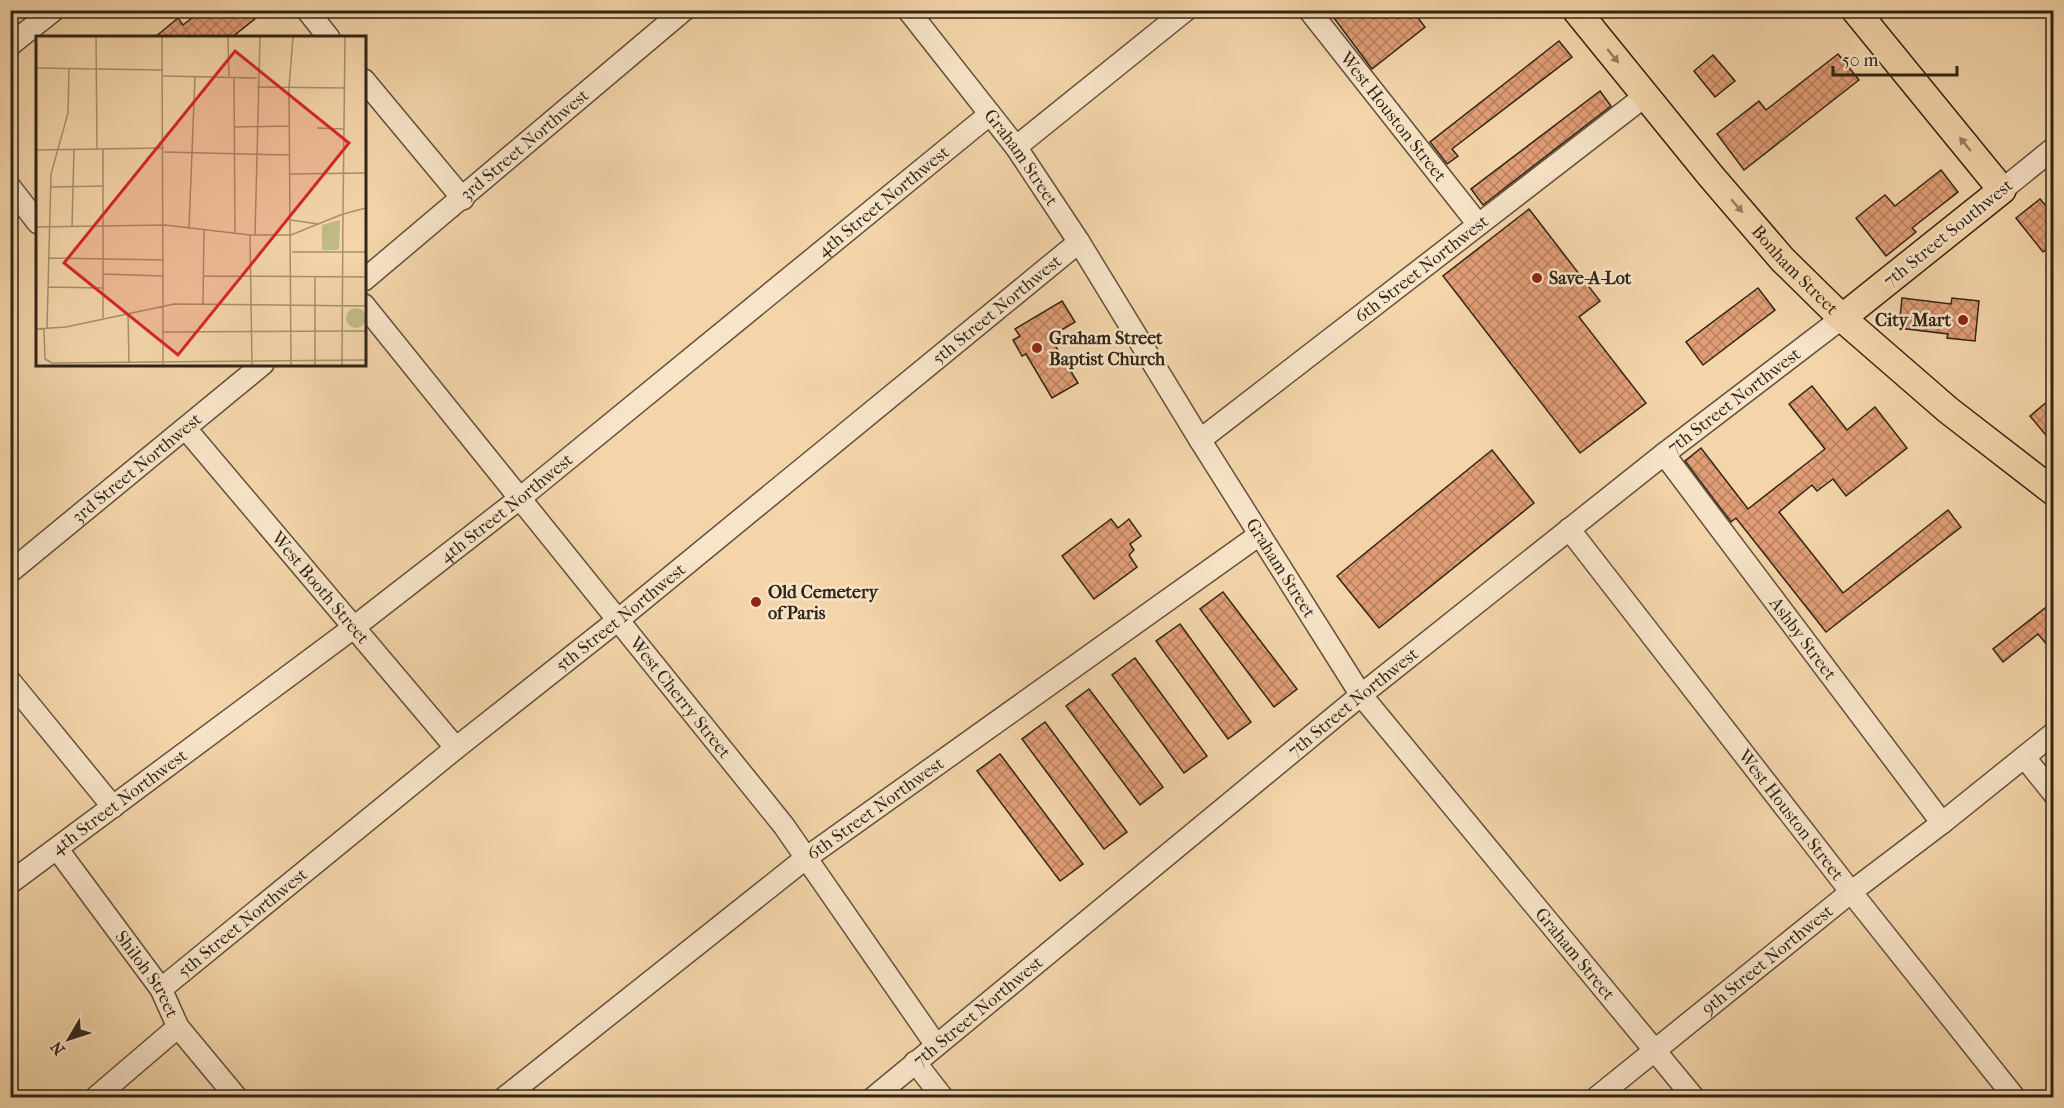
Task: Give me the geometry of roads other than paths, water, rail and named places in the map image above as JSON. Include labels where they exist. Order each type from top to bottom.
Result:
[{"type":"main road","name":"Bonham Street","points":[[1576,10],[1782,259],[1842,318],[1948,410],[2054,492]]},
{"type":"main road","points":[[1855,10],[2002,190]]},
{"type":"main road","name":"7th Street Southwest","points":[[1842,318],[2002,190]]},
{"type":"street","points":[[10,45],[54,10]]},
{"type":"street","points":[[307,10],[327,36]]},
{"type":"street","name":"3rd Street Northwest","points":[[366,278],[463,199],[684,10]]},
{"type":"street","name":"Graham Street","points":[[908,10],[1016,147],[1079,242],[1259,535],[1361,694],[1694,1098]]},
{"type":"street","points":[[1016,147],[1185,10]]},
{"type":"street","name":"West Houston Street","points":[[1309,10],[1478,224]]},
{"type":"street","points":[[366,82],[463,199]]},
{"type":"street","name":"6th Street Northwest","points":[[1200,440],[1645,96]]},
{"type":"street","name":"4th Street Northwest","points":[[10,884],[353,628],[519,499],[990,114]]},
{"type":"street","name":"7th Street Southwest","points":[[2002,190],[2054,148]]},
{"type":"street","points":[[10,187],[36,220]]},
{"type":"street","name":"5th Street Northwest","points":[[161,989],[456,748],[618,620],[1079,242]]},
{"type":"street","name":"West Cherry Street","points":[[366,308],[784,826],[936,1045]]},
{"type":"street","name":"7th Street Northwest","points":[[873,1098],[1361,694],[1664,454],[1842,318]]},
{"type":"street","name":"3rd Street Northwest","points":[[10,572],[261,366]]},
{"type":"street","name":"West Booth Street","points":[[186,429],[456,748]]},
{"type":"street","name":"Ashby Street","points":[[1664,454],[1942,823]]},
{"type":"street","name":"West Houston Street","points":[[1569,529],[1851,892],[2015,1098]]},
{"type":"street","name":"6th Street Northwest","points":[[504,1098],[806,858],[1259,535]]},
{"type":"street","points":[[10,681],[113,807]]},
{"type":"street","name":"9th Street Northwest","points":[[1596,1098],[1851,892],[2054,733]]},
{"type":"street","points":[[2025,758],[2054,794]]},
{"type":"street","name":"Shiloh Street","points":[[57,850],[161,989],[178,1027],[237,1098]]},
{"type":"street","points":[[95,1098],[178,1027]]},
{"type":"street","points":[[915,1062],[943,1098]]},
{"type":"place","name":"Save-A-Lot","points":[[1537,278]]},
{"type":"place","name":"City Mart","points":[[1963,320]]},
{"type":"place","name":"Graham Street Baptist Church","points":[[1037,348]]},
{"type":"place","name":"Old Cemetery of Paris","points":[[756,602]]}]
